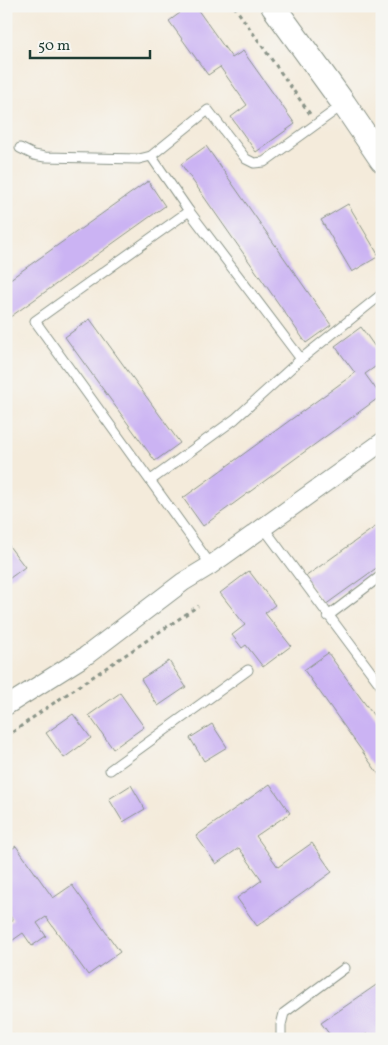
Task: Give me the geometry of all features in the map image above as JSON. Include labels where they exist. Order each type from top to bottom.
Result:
[{"type":"main road","points":[[273,6],[344,104],[378,147]]},
{"type":"street","points":[[6,706],[87,655],[183,582],[211,565],[382,442]]},
{"type":"lane","points":[[20,148],[34,155],[45,157],[138,159],[151,156],[208,110],[246,159],[254,163],[264,162],[344,104]]},
{"type":"lane","points":[[151,156],[189,211],[301,359]]},
{"type":"lane","points":[[189,211],[36,321],[211,565]]},
{"type":"lane","points":[[151,480],[236,419],[301,359],[382,294]]},
{"type":"lane","points":[[263,527],[382,687]]},
{"type":"lane","points":[[328,616],[382,575]]},
{"type":"lane","points":[[110,770],[248,670]]},
{"type":"lane","points":[[281,1039],[281,1025],[284,1012],[345,968]]},
{"type":"path","points":[[234,6],[317,124]]},
{"type":"path","points":[[6,737],[198,606]]},
{"type":"building","points":[[176,6],[195,6],[232,58],[243,51],[295,124],[256,152],[231,117],[247,105],[220,67],[208,75],[169,21],[180,13]]},
{"type":"building","points":[[206,146],[331,325],[306,343],[181,164]]},
{"type":"building","points":[[148,181],[165,206],[6,320],[6,282]]},
{"type":"building","points":[[348,204],[379,256],[352,272],[321,220]]},
{"type":"building","points":[[90,319],[180,443],[155,461],[65,337]]},
{"type":"building","points":[[361,327],[382,357],[382,362],[365,374],[381,396],[203,526],[183,498],[355,373],[335,346]]},
{"type":"building","points":[[382,522],[382,564],[325,605],[305,577]]},
{"type":"building","points":[[6,542],[25,567],[6,581]]},
{"type":"building","points":[[249,571],[275,605],[265,613],[291,646],[263,667],[246,645],[242,648],[232,635],[245,625],[220,593]]},
{"type":"building","points":[[328,653],[382,727],[382,779],[304,670]]},
{"type":"building","points":[[169,661],[186,687],[158,706],[141,679]]},
{"type":"building","points":[[120,693],[144,727],[113,749],[89,715]]},
{"type":"building","points":[[73,714],[91,738],[64,758],[46,733]]},
{"type":"building","points":[[212,724],[227,747],[204,761],[190,738]]},
{"type":"building","points":[[270,784],[290,813],[256,836],[278,867],[312,843],[332,872],[257,926],[237,898],[262,880],[239,848],[216,864],[196,836]]},
{"type":"building","points":[[131,785],[145,809],[123,822],[109,799]]},
{"type":"building","points":[[16,846],[53,898],[72,885],[120,952],[88,975],[46,917],[37,923],[46,936],[32,946],[23,933],[6,945],[6,925],[13,920],[6,911],[6,870],[10,867],[6,861],[6,853]]},
{"type":"building","points":[[382,981],[382,1039],[370,1039],[367,1034],[360,1039],[333,1039],[321,1023]]}]
